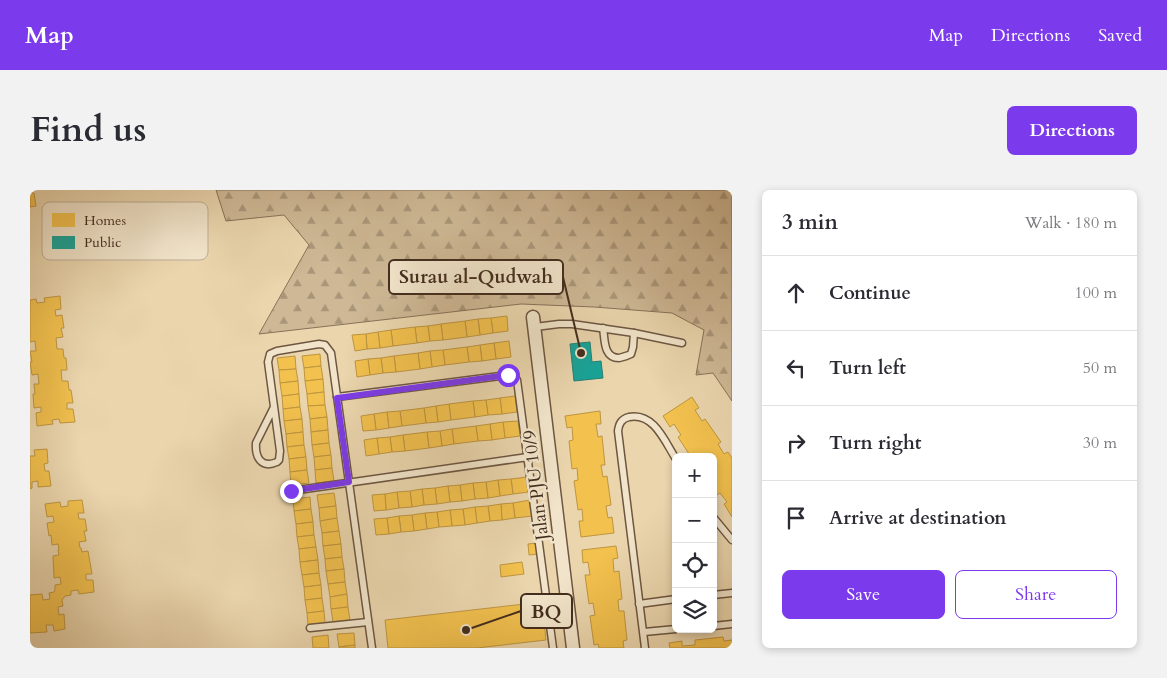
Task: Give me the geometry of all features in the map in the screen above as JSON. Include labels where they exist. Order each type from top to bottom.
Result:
[{"type":"street","name":"Jalan PJU 10/9","points":[[534,322],[573,648]]},
{"type":"lane","points":[[534,322],[572,324],[634,332],[682,343]]},
{"type":"lane","points":[[603,328],[606,349],[610,356],[613,357],[624,357],[631,354],[634,332]]},
{"type":"lane","points":[[274,407],[256,443],[258,458],[265,464],[274,464],[280,456],[274,407],[268,362],[270,354],[277,350],[319,344],[325,345],[331,353],[372,648]]},
{"type":"lane","points":[[337,398],[508,375],[513,376],[517,380],[553,648]]},
{"type":"lane","points":[[645,648],[618,431],[620,423],[625,418],[638,417],[646,419],[654,425],[672,453]]},
{"type":"lane","points":[[291,491],[528,457]]},
{"type":"lane","points":[[717,523],[732,540]]},
{"type":"lane","points":[[717,595],[732,593]]},
{"type":"lane","points":[[639,604],[672,600]]},
{"type":"lane","points":[[310,628],[368,622]]},
{"type":"lane","points":[[717,626],[732,624]]},
{"type":"lane","points":[[644,632],[672,629]]},
{"type":"green space","points":[[216,190],[732,190],[732,401],[713,373],[696,375],[704,330],[672,313],[521,304],[259,334],[309,245],[284,215],[226,221]]},
{"type":"building: Homes","points":[[30,193],[34,193],[36,206],[30,207]]},
{"type":"building: Homes","points":[[60,296],[61,309],[55,310],[56,316],[62,315],[64,328],[61,328],[63,337],[56,338],[57,349],[63,349],[64,358],[66,358],[67,370],[61,370],[62,381],[68,381],[69,390],[71,390],[73,403],[67,403],[67,409],[73,409],[75,422],[60,423],[59,419],[52,420],[53,424],[37,426],[36,413],[41,412],[41,407],[34,408],[34,384],[39,384],[38,374],[32,375],[30,362],[32,362],[30,351],[36,351],[35,341],[30,342],[30,300],[36,299],[37,303],[45,302],[44,298]]},
{"type":"building: Homes","points":[[507,316],[508,331],[493,333],[491,318]]},
{"type":"building: Homes","points":[[491,318],[493,333],[480,335],[478,319]]},
{"type":"building: Homes","points":[[478,319],[480,335],[467,337],[465,321]]},
{"type":"building: Homes","points":[[465,321],[467,337],[443,340],[441,324]]},
{"type":"building: Homes","points":[[441,324],[443,340],[430,341],[428,326]]},
{"type":"building: Homes","points":[[428,326],[430,341],[417,343],[415,327]]},
{"type":"building: Homes","points":[[415,327],[417,343],[393,346],[391,330]]},
{"type":"building: Homes","points":[[391,330],[393,346],[380,348],[378,332]]},
{"type":"building: Homes","points":[[378,332],[380,348],[367,349],[366,334]]},
{"type":"building: Homes","points":[[366,334],[367,349],[355,351],[352,335]]},
{"type":"building: Homes","points":[[509,341],[511,357],[496,359],[494,343]]},
{"type":"building: Homes","points":[[494,343],[496,359],[482,361],[480,345]]},
{"type":"building: Homes","points":[[480,345],[482,361],[469,362],[467,347]]},
{"type":"building: Homes","points":[[467,347],[469,362],[445,365],[443,350]]},
{"type":"building: Homes","points":[[443,350],[445,365],[432,367],[430,351]]},
{"type":"building: Homes","points":[[430,351],[432,367],[420,369],[418,353]]},
{"type":"building: Homes","points":[[418,353],[420,369],[396,372],[394,356]]},
{"type":"building: Homes","points":[[320,354],[321,366],[304,368],[302,356]]},
{"type":"building: Homes","points":[[295,356],[296,369],[279,370],[277,358]]},
{"type":"building: Homes","points":[[394,356],[396,372],[383,373],[381,358]]},
{"type":"building: Homes","points":[[381,358],[383,373],[370,375],[368,359]]},
{"type":"building: Homes","points":[[368,359],[370,375],[357,377],[355,361]]},
{"type":"building: Homes","points":[[321,366],[323,379],[305,381],[304,368]]},
{"type":"building: Homes","points":[[296,369],[298,381],[280,383],[279,370]]},
{"type":"building: Homes","points":[[323,379],[324,392],[307,394],[305,381]]},
{"type":"building: Homes","points":[[298,381],[299,394],[282,396],[280,383]]},
{"type":"building: Homes","points":[[324,392],[325,405],[308,406],[307,394]]},
{"type":"building: Homes","points":[[299,394],[300,407],[283,409],[282,396]]},
{"type":"building: Homes","points":[[515,396],[517,412],[502,414],[500,398]]},
{"type":"building: Homes","points":[[692,397],[699,408],[695,410],[702,421],[705,419],[721,442],[718,444],[724,454],[728,452],[732,458],[732,517],[724,504],[727,502],[720,493],[717,495],[717,453],[688,453],[678,437],[681,435],[674,424],[670,427],[663,416]]},
{"type":"building: Homes","points":[[500,398],[502,414],[488,415],[486,400]]},
{"type":"building: Homes","points":[[486,400],[488,415],[475,417],[473,401]]},
{"type":"building: Homes","points":[[473,401],[475,417],[451,420],[449,404]]},
{"type":"building: Homes","points":[[449,404],[451,420],[438,422],[436,406]]},
{"type":"building: Homes","points":[[325,405],[327,417],[310,419],[308,406]]},
{"type":"building: Homes","points":[[436,406],[438,422],[426,423],[424,408]]},
{"type":"building: Homes","points":[[300,407],[302,419],[284,421],[283,409]]},
{"type":"building: Homes","points":[[424,408],[426,423],[402,426],[400,411]]},
{"type":"building: Homes","points":[[400,411],[402,426],[389,428],[387,412]]},
{"type":"building: Homes","points":[[600,411],[601,424],[596,424],[598,437],[602,436],[605,465],[601,465],[603,477],[607,476],[611,505],[606,506],[608,518],[612,517],[614,533],[581,537],[579,521],[583,521],[582,509],[578,510],[574,481],[578,480],[577,468],[572,469],[569,441],[573,440],[572,427],[567,428],[565,416]]},
{"type":"building: Homes","points":[[387,412],[389,428],[376,430],[374,414]]},
{"type":"building: Homes","points":[[374,414],[376,430],[363,431],[361,416]]},
{"type":"building: Homes","points":[[327,417],[328,430],[311,432],[310,419]]},
{"type":"building: Homes","points":[[302,419],[303,432],[286,434],[284,421]]},
{"type":"building: Homes","points":[[518,421],[520,436],[505,438],[503,422]]},
{"type":"building: Homes","points":[[503,422],[505,438],[492,440],[490,424]]},
{"type":"building: Homes","points":[[490,424],[492,440],[478,441],[476,426]]},
{"type":"building: Homes","points":[[476,426],[478,441],[454,444],[452,429]]},
{"type":"building: Homes","points":[[452,429],[454,444],[442,446],[440,431]]},
{"type":"building: Homes","points":[[328,430],[329,443],[312,445],[311,432]]},
{"type":"building: Homes","points":[[440,431],[442,446],[429,448],[427,432]]},
{"type":"building: Homes","points":[[303,432],[304,445],[287,447],[286,434]]},
{"type":"building: Homes","points":[[427,432],[429,448],[405,451],[403,435]]},
{"type":"building: Homes","points":[[403,435],[405,451],[392,452],[390,437]]},
{"type":"building: Homes","points":[[390,437],[392,452],[379,454],[377,438]]},
{"type":"building: Homes","points":[[377,438],[379,454],[366,456],[364,440]]},
{"type":"building: Homes","points":[[329,443],[331,455],[314,457],[312,445]]},
{"type":"building: Homes","points":[[304,445],[306,457],[289,459],[287,447]]},
{"type":"building: Homes","points":[[47,449],[48,463],[44,464],[45,471],[49,471],[51,486],[38,487],[38,481],[32,482],[32,488],[30,489],[30,456],[35,456],[34,450]]},
{"type":"building: Homes","points":[[331,455],[332,468],[315,470],[314,457]]},
{"type":"building: Homes","points":[[306,457],[307,470],[290,472],[289,459]]},
{"type":"building: Homes","points":[[332,468],[334,481],[316,483],[315,470]]},
{"type":"building: Homes","points":[[307,470],[309,483],[291,485],[290,472]]},
{"type":"building: Homes","points":[[527,477],[529,492],[513,494],[511,479]]},
{"type":"building: Homes","points":[[511,479],[513,494],[500,496],[498,480]]},
{"type":"building: Homes","points":[[498,480],[500,496],[488,498],[486,482]]},
{"type":"building: Homes","points":[[486,482],[488,498],[475,499],[473,483]]},
{"type":"building: Homes","points":[[473,483],[475,499],[462,501],[460,485]]},
{"type":"building: Homes","points":[[460,485],[462,501],[450,502],[448,486]]},
{"type":"building: Homes","points":[[448,486],[450,502],[437,504],[435,488]]},
{"type":"building: Homes","points":[[435,488],[437,504],[424,505],[422,489]]},
{"type":"building: Homes","points":[[422,489],[424,505],[412,507],[410,491]]},
{"type":"building: Homes","points":[[410,491],[412,507],[399,508],[397,492]]},
{"type":"building: Homes","points":[[397,492],[399,508],[386,510],[385,494]]},
{"type":"building: Homes","points":[[334,493],[336,506],[319,508],[317,495]]},
{"type":"building: Homes","points":[[385,494],[386,510],[374,511],[372,495]]},
{"type":"building: Homes","points":[[310,497],[311,509],[294,511],[293,499]]},
{"type":"building: Homes","points":[[82,500],[84,513],[78,513],[79,519],[85,519],[87,531],[84,531],[86,541],[79,542],[82,552],[88,551],[92,574],[86,574],[86,580],[93,580],[94,592],[79,594],[78,590],[71,591],[71,595],[65,596],[62,600],[63,606],[58,607],[59,615],[64,614],[65,629],[54,631],[53,625],[46,625],[47,632],[30,633],[30,595],[42,594],[43,600],[50,599],[49,593],[54,592],[55,585],[61,584],[60,577],[54,578],[53,556],[59,555],[59,550],[58,544],[52,545],[51,535],[49,536],[47,523],[54,522],[53,516],[47,517],[45,504],[60,502],[61,507],[68,506],[68,501]]},
{"type":"building: Homes","points":[[530,500],[532,516],[515,518],[513,503]]},
{"type":"building: Homes","points":[[513,503],[515,518],[502,520],[501,504]]},
{"type":"building: Homes","points":[[501,504],[502,520],[490,521],[488,506]]},
{"type":"building: Homes","points":[[336,506],[337,518],[320,521],[319,508]]},
{"type":"building: Homes","points":[[488,506],[490,521],[477,523],[475,507]]},
{"type":"building: Homes","points":[[475,507],[477,523],[465,525],[463,509]]},
{"type":"building: Homes","points":[[311,509],[313,522],[296,524],[294,511]]},
{"type":"building: Homes","points":[[463,509],[465,525],[452,526],[450,510]]},
{"type":"building: Homes","points":[[450,510],[452,526],[439,527],[437,512]]},
{"type":"building: Homes","points":[[437,512],[439,527],[427,529],[425,513]]},
{"type":"building: Homes","points":[[425,513],[427,529],[414,531],[412,515]]},
{"type":"building: Homes","points":[[412,515],[414,531],[401,532],[399,516]]},
{"type":"building: Homes","points":[[399,516],[401,532],[389,534],[387,518]]},
{"type":"building: Homes","points":[[337,518],[339,531],[322,533],[320,521]]},
{"type":"building: Homes","points":[[387,518],[389,534],[376,535],[374,519]]},
{"type":"building: Homes","points":[[313,522],[314,535],[297,537],[296,524]]},
{"type":"building: Homes","points":[[339,531],[341,544],[323,546],[322,533]]},
{"type":"building: Homes","points":[[314,535],[316,547],[299,549],[297,537]]},
{"type":"building: Homes","points":[[537,543],[538,554],[529,555],[528,544]]},
{"type":"building: Homes","points":[[341,544],[342,557],[325,559],[323,546]]},
{"type":"building: Homes","points":[[616,546],[618,558],[613,559],[614,572],[619,571],[622,599],[618,600],[619,611],[624,611],[627,640],[623,641],[624,648],[599,648],[598,644],[594,645],[590,616],[595,615],[593,603],[589,604],[585,575],[590,575],[588,562],[583,563],[582,550]]},
{"type":"building: Homes","points":[[316,547],[318,560],[300,562],[299,549]]},
{"type":"building: Homes","points":[[342,557],[344,569],[326,571],[325,559]]},
{"type":"building: Homes","points":[[318,560],[319,573],[302,575],[300,562]]},
{"type":"building: Homes","points":[[522,562],[524,574],[501,577],[500,565]]},
{"type":"building: Homes","points":[[344,569],[345,582],[328,584],[326,571]]},
{"type":"building: Homes","points":[[319,573],[321,585],[304,587],[302,575]]},
{"type":"building: Homes","points":[[345,582],[347,594],[330,597],[328,584]]},
{"type":"building: Homes","points":[[321,585],[322,598],[305,600],[304,587]]},
{"type":"building: Homes","points":[[347,594],[348,607],[331,609],[330,597]]},
{"type":"building: Homes","points":[[322,598],[324,611],[307,613],[305,600]]},
{"type":"building: Homes","points":[[542,602],[546,640],[477,648],[388,648],[385,620]]},
{"type":"building: Homes","points":[[348,607],[350,620],[333,622],[331,609]]},
{"type":"building: Homes","points":[[324,611],[325,623],[308,625],[307,613]]},
{"type":"building: Homes","points":[[354,633],[355,645],[339,647],[337,634]]},
{"type":"building: Homes","points":[[328,635],[329,648],[313,648],[312,637]]},
{"type":"building: Homes","points":[[723,637],[724,641],[732,640],[732,648],[670,648],[669,643],[682,641],[682,646],[695,645],[695,640]]},
{"type":"building: Homes","points":[[355,645],[355,648],[339,648],[339,647]]},
{"type":"building: Public","points":[[590,342],[592,362],[601,361],[603,378],[574,381],[570,344]]},
{"type":"place","name":"Surau al-Qudwah","points":[[581,353]]},
{"type":"place","name":"BQ","points":[[466,630]]},
{"type":"route","points":[[291,491],[349,482],[337,398],[508,375]]}]
